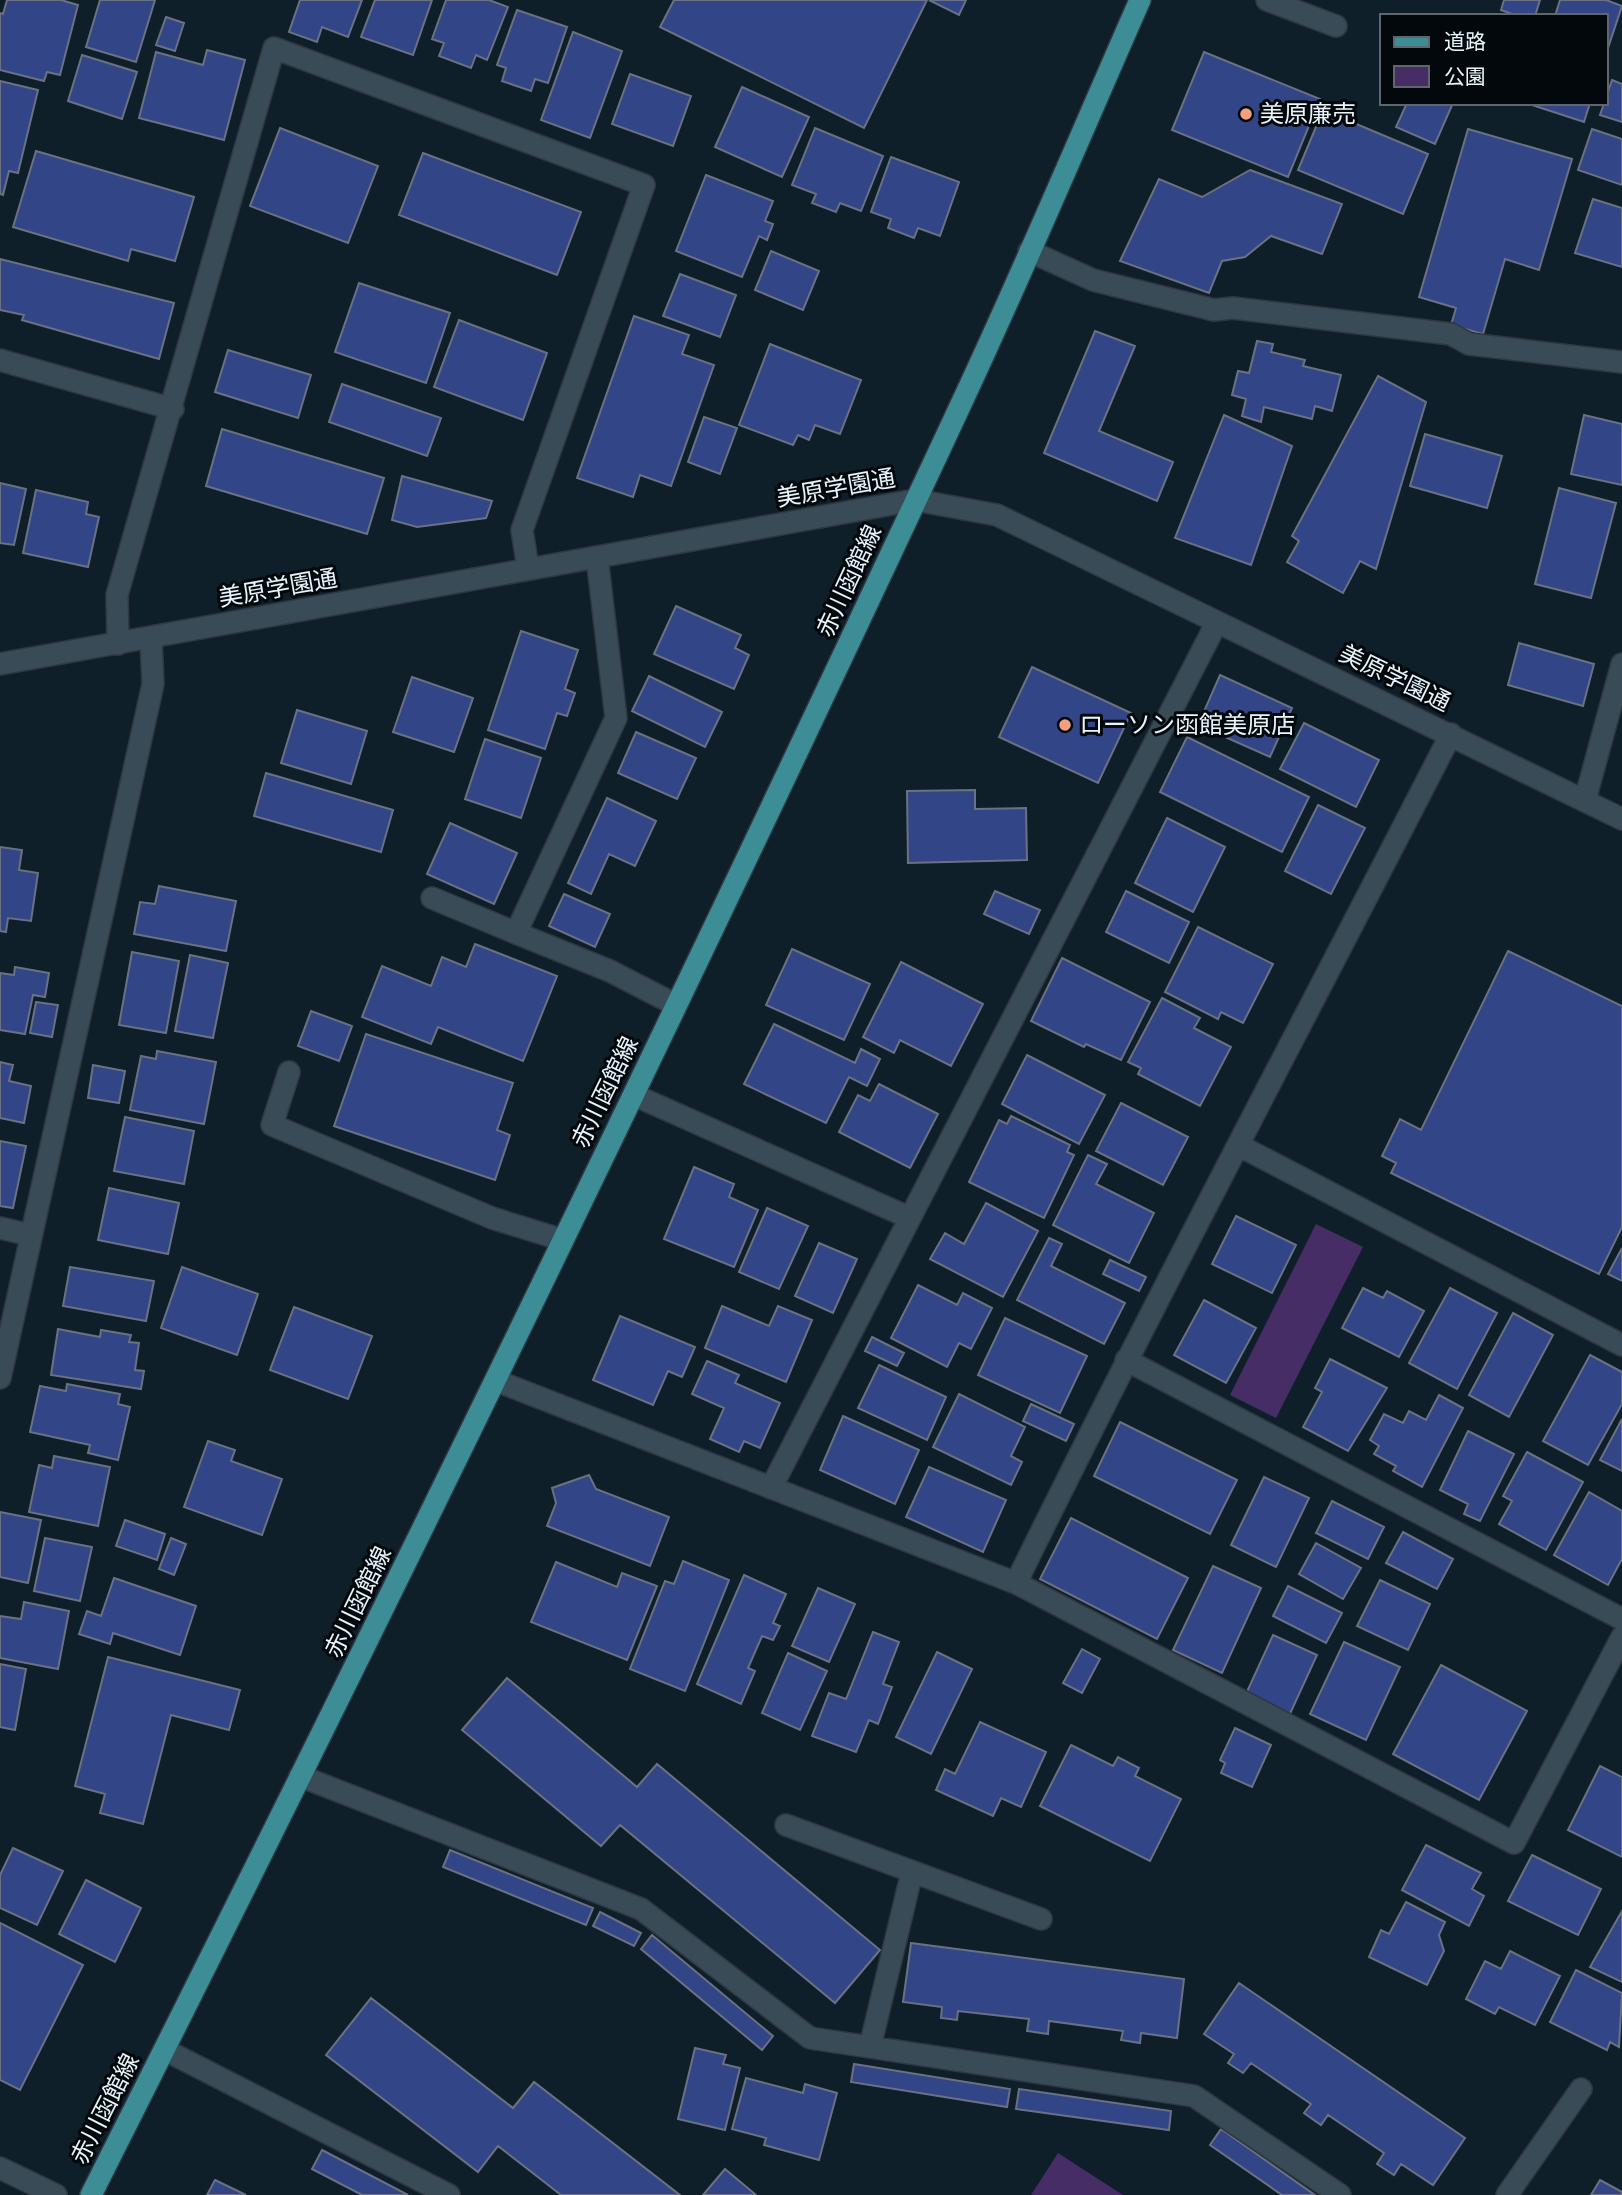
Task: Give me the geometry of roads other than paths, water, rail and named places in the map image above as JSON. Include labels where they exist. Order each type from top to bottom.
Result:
[{"type":"main road","name":"赤川函館線","points":[[92,2195],[497,1381],[634,1096],[915,500],[1140,0]]},
{"type":"street","points":[[1267,0],[1336,26]]},
{"type":"street","points":[[118,644],[117,594],[173,409],[274,48],[644,185],[522,530],[528,568]]},
{"type":"street","points":[[1029,251],[1093,280],[1214,310],[1233,308],[1451,334],[1469,344],[1622,362]]},
{"type":"street","points":[[0,360],[173,409]]},
{"type":"street","name":"美原学園通","points":[[0,664],[915,500],[997,515],[1622,819]]},
{"type":"street","points":[[516,933],[616,718],[597,556]]},
{"type":"street","points":[[771,1488],[1217,622]]},
{"type":"street","points":[[0,1378],[153,684],[151,638]]},
{"type":"street","points":[[1585,800],[1622,664]]},
{"type":"street","points":[[1016,1583],[1126,1360],[1240,1146],[1451,734]]},
{"type":"street","points":[[432,898],[610,971],[676,1005]]},
{"type":"street","points":[[289,1072],[272,1125],[492,1218],[563,1240]]},
{"type":"street","points":[[634,1096],[910,1218]]},
{"type":"street","points":[[1240,1146],[1622,1345]]},
{"type":"street","points":[[0,1228],[30,1235]]},
{"type":"street","points":[[1126,1360],[1622,1619]]},
{"type":"street","points":[[497,1381],[1016,1583],[1514,1843],[1622,1637]]},
{"type":"street","points":[[300,1776],[641,1909],[810,2038],[1195,2096],[1340,2195]]},
{"type":"street","points":[[786,1825],[1041,1919]]},
{"type":"street","points":[[870,2047],[912,1871]]},
{"type":"street","points":[[165,2050],[449,2195]]},
{"type":"street","points":[[1507,2195],[1581,2089]]},
{"type":"street","points":[[0,2168],[56,2195]]},
{"type":"place","name":"美原廉売","points":[[1246,114]]},
{"type":"place","name":"ローソン函館美原店","points":[[1065,725]]}]
